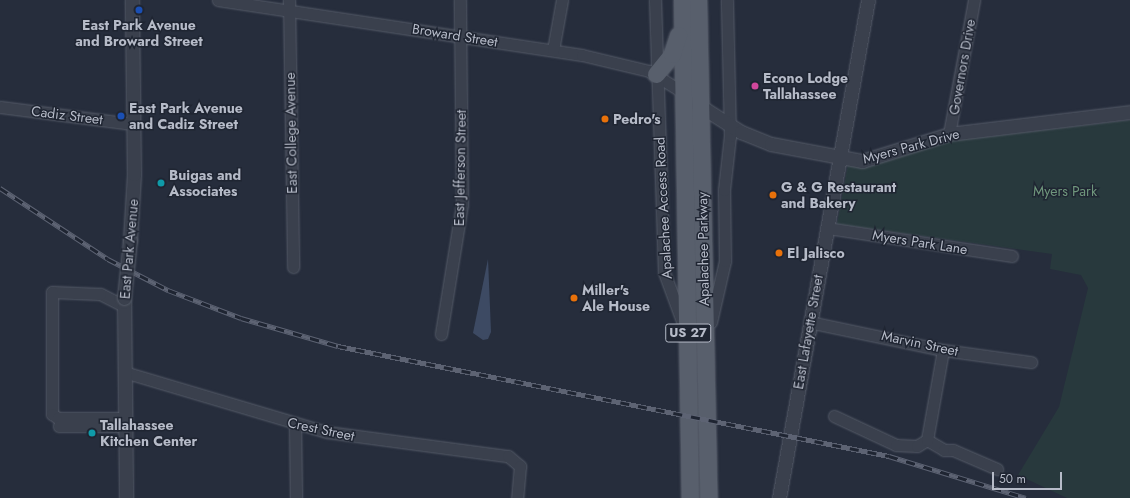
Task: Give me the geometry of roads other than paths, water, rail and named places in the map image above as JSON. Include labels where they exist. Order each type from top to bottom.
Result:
[{"type":"main road","name":"Apalachee Parkway","points":[[698,0],[708,498]]},
{"type":"main road","points":[[656,74],[674,50],[682,3]]},
{"type":"main road","name":"Apalachee Parkway","points":[[682,3],[690,498]]},
{"type":"main road","points":[[707,454],[712,498]]},
{"type":"street","name":"East Park Avenue","points":[[126,498],[124,302],[130,240],[133,124],[132,0]]},
{"type":"street","name":"Broward Street","points":[[218,0],[289,5],[461,36],[553,50],[656,74],[684,93]]},
{"type":"street","name":"East Jefferson Street","points":[[441,334],[462,204],[460,0]]},
{"type":"street","points":[[553,50],[562,0]]},
{"type":"street","name":"Apalachee Access Road","points":[[655,0],[656,74],[664,277],[682,323],[688,389]]},
{"type":"street","points":[[706,388],[712,314],[724,267],[724,190],[729,124],[727,0]]},
{"type":"street","name":"East Lafayette Street","points":[[779,498],[868,0]]},
{"type":"street","name":"Governors Drive","points":[[949,134],[974,0]]},
{"type":"street","name":"East College Avenue","points":[[289,5],[293,267]]},
{"type":"street","name":"Myers Park Drive","points":[[684,93],[700,106],[729,124],[771,144],[862,161],[949,134],[1130,112]]},
{"type":"street","name":"Cadiz Street","points":[[0,107],[133,124]]},
{"type":"street","name":"Myers Park Lane","points":[[827,228],[1012,256]]},
{"type":"street","points":[[124,302],[100,294],[52,292],[52,414],[58,418],[125,422]]},
{"type":"street","name":"Marvin Street","points":[[810,322],[943,350],[1031,362]]},
{"type":"street","points":[[834,416],[896,445],[917,446],[927,440],[943,350]]},
{"type":"street","name":"Crest Street","points":[[124,372],[295,424],[378,440],[508,456],[520,466],[518,498]]},
{"type":"street","points":[[59,426],[125,422]]},
{"type":"street","points":[[295,424],[296,498]]},
{"type":"street","points":[[927,440],[944,450],[953,450],[997,469]]},
{"type":"water","points":[[488,259],[491,332],[488,339],[483,340],[473,333]]},
{"type":"railway","points":[[0,188],[108,259],[168,290],[241,318],[338,346],[889,456],[1026,498]]},
{"type":"place","name":"East Park Avenue and Broward Street","points":[[139,10]]},
{"type":"place","name":"Econo Lodge Tallahassee","points":[[755,86]]},
{"type":"place","name":"East Park Avenue and Cadiz Street","points":[[121,116]]},
{"type":"place","name":"Pedro's","points":[[605,119]]},
{"type":"place","name":"Buigas and Associates","points":[[161,183]]},
{"type":"place","name":"G & G Restaurant and Bakery","points":[[773,195]]},
{"type":"place","name":"El Jalisco","points":[[779,253]]},
{"type":"place","name":"Miller's Ale House","points":[[574,298]]},
{"type":"place","name":"Tallahassee Kitchen Center","points":[[92,433]]},
{"type":"park label","name":"Myers Park","points":[[1065,191]]}]
